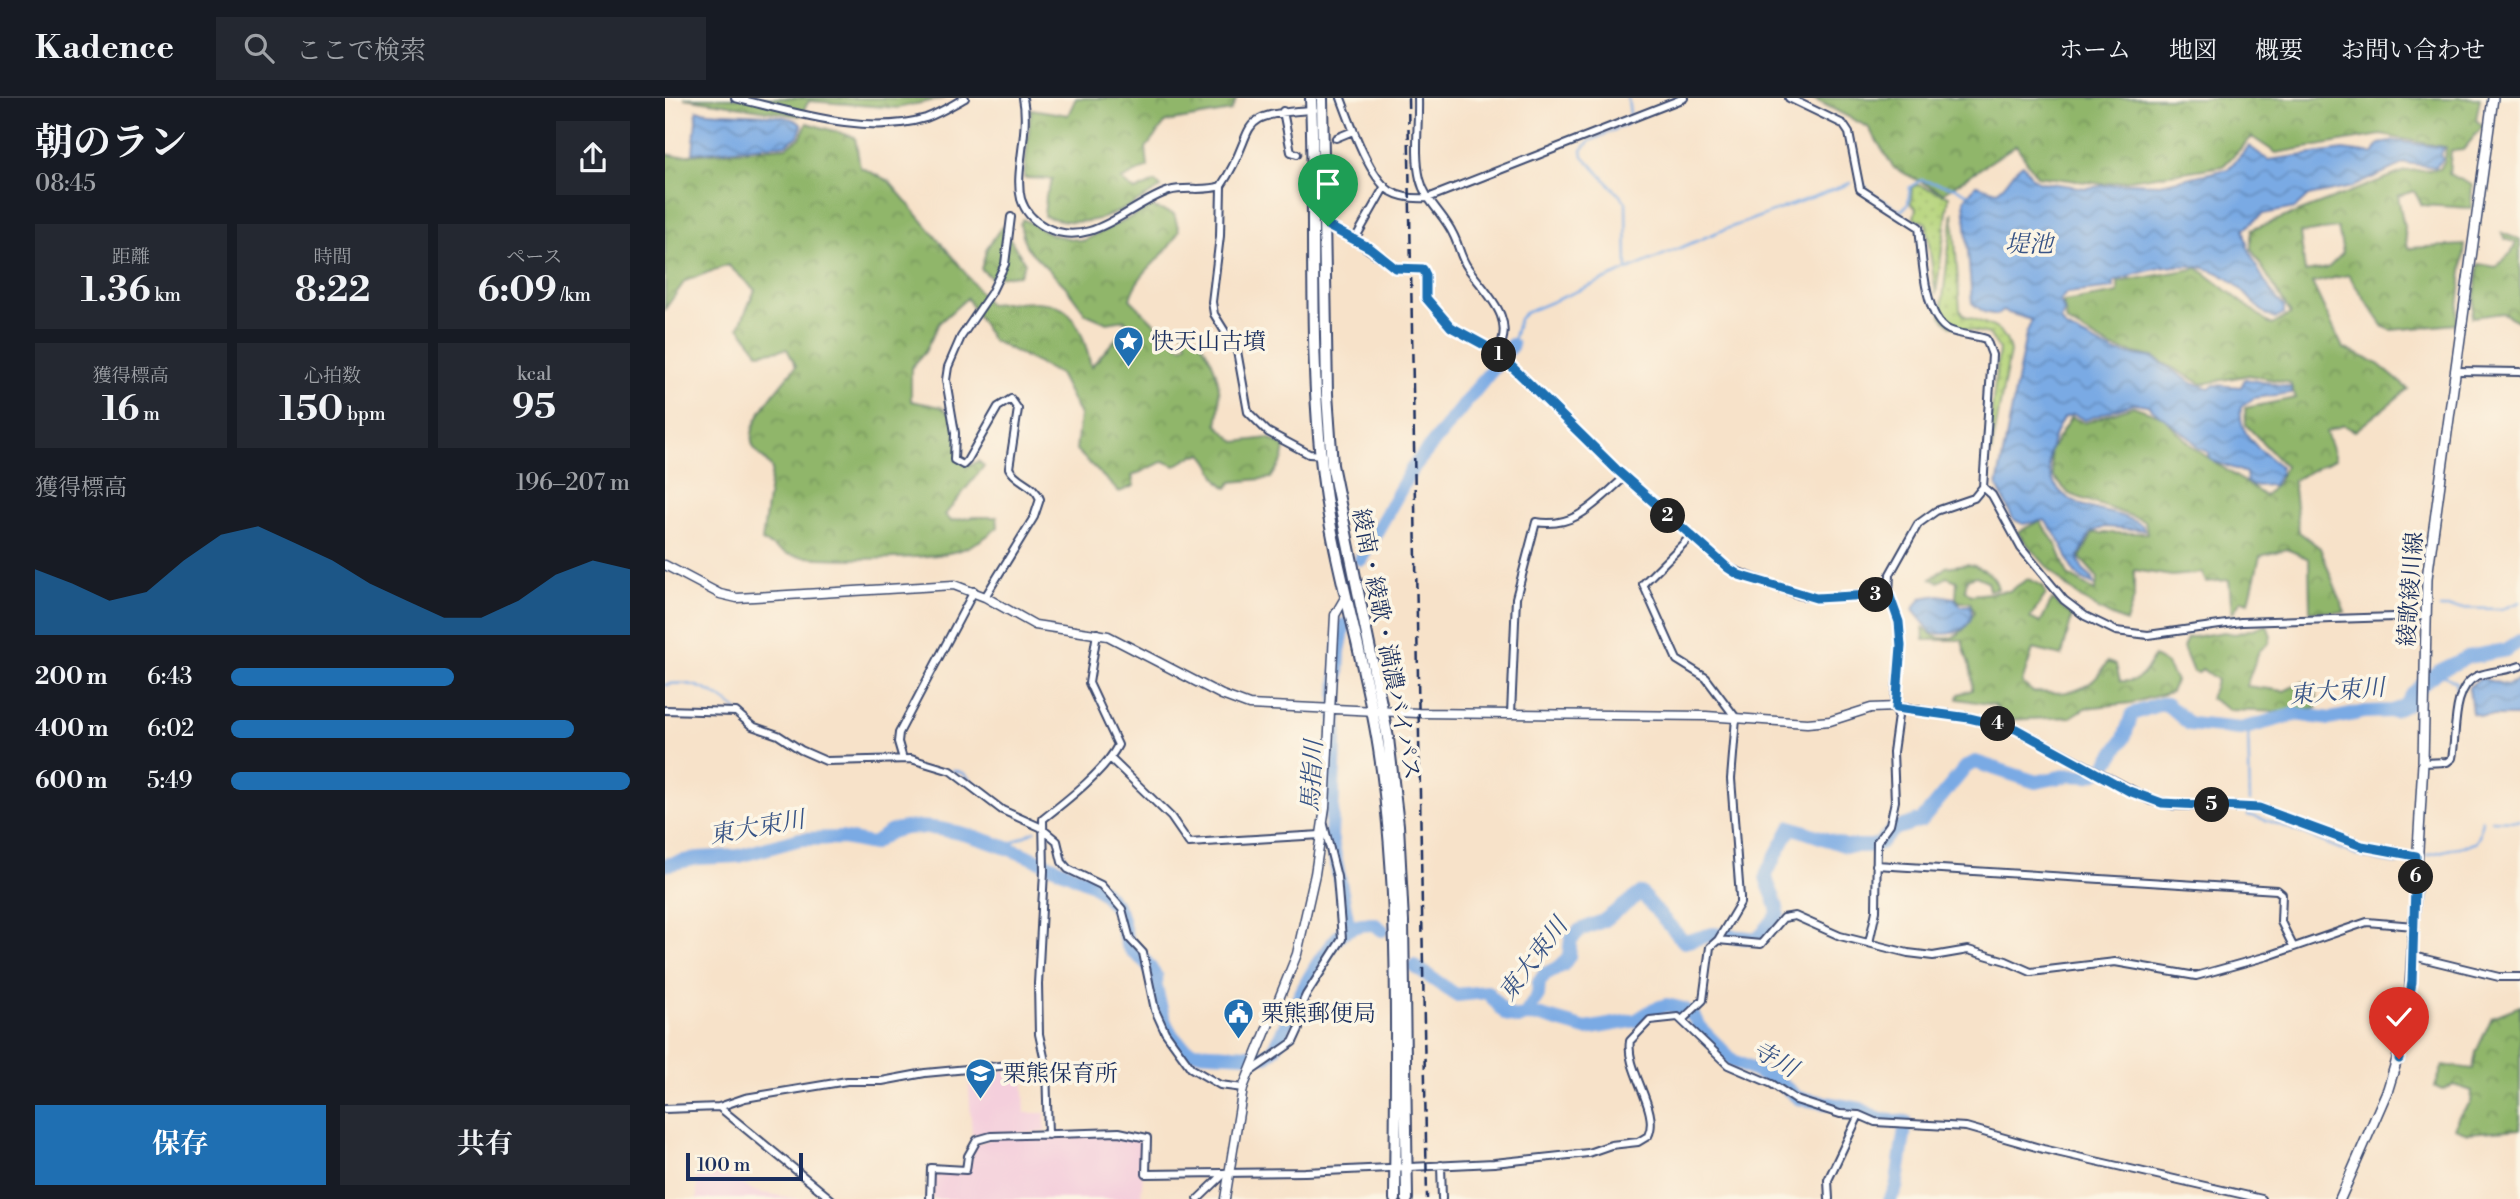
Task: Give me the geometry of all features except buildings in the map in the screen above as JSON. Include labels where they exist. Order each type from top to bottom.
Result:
[{"type":"highway","name":"綾南・綾歌・満濃バイパス","points":[[1311,98],[1319,106],[1325,226],[1326,455],[1342,524],[1398,825],[1402,876],[1401,1167],[1395,1199]]},
{"type":"highway","name":"綾南・綾歌・満濃バイパス","points":[[1319,106],[1326,455],[1346,596],[1377,711]]},
{"type":"highway","name":"綾南・綾歌・満濃バイパス","points":[[1401,1167],[1407,1199]]},
{"type":"main road","name":"綾歌綾川線","points":[[2340,1199],[2399,1059],[2407,1023],[2423,763],[2427,578],[2493,98]]},
{"type":"street","points":[[735,98],[855,123],[891,125],[931,116],[965,98]]},
{"type":"street","points":[[1023,98],[1025,126],[1021,198],[1027,212],[1053,231],[1090,231],[1112,223],[1165,192],[1221,186]]},
{"type":"street","points":[[1341,98],[1353,131],[1385,186],[1410,198],[1428,198],[1684,98]]},
{"type":"street","points":[[1418,98],[1420,178],[1428,198],[1454,235],[1467,267],[1490,294],[1502,316],[1500,356]]},
{"type":"street","points":[[1789,98],[1843,124],[1849,133],[1860,189],[1919,227],[1926,285],[1931,305],[1943,326],[1989,343],[1992,355],[1983,487],[1974,498],[1936,510],[1918,524],[1890,573],[1889,594],[1899,622],[1901,646],[1896,708],[1894,815],[1876,844],[1876,911],[1869,943]]},
{"type":"street","points":[[1319,106],[1267,113],[1253,122],[1221,186],[1220,236],[1212,302],[1214,314],[1237,351],[1248,412],[1268,432],[1309,454],[1326,455]]},
{"type":"street","points":[[1283,111],[1286,138],[1291,152],[1297,154]]},
{"type":"street","points":[[1336,138],[1353,131]]},
{"type":"street","points":[[1355,239],[1385,186]]},
{"type":"street","points":[[985,597],[1034,517],[1040,499],[1031,485],[1013,474],[1009,468],[1018,409],[1011,399],[998,407],[963,466],[954,460],[955,433],[946,380],[961,337],[991,293],[1005,264],[1011,217]]},
{"type":"street","points":[[1325,226],[1355,239],[1395,268],[1423,269],[1426,275],[1426,298],[1451,327],[1500,356],[1690,537],[1739,575],[1816,598],[1889,594]]},
{"type":"street","points":[[2456,371],[2520,372]]},
{"type":"street","points":[[1511,714],[1516,598],[1535,522],[1547,524],[1574,520],[1625,477]]},
{"type":"street","points":[[1983,487],[1992,495],[2021,548],[2064,600],[2085,616],[2116,631],[2148,635],[2241,622],[2426,616]]},
{"type":"street","points":[[930,1199],[931,1168],[966,1170],[968,1156],[977,1140],[991,1136],[1119,1132],[1147,1138],[1146,1174],[1441,1165],[1588,1153],[1644,1139],[1651,1130],[1651,1121],[1630,1060],[1630,1041],[1650,1020],[1687,1016],[1703,1000],[1708,956],[1713,943],[1740,903],[1731,779],[1736,718],[1706,678],[1677,660],[1658,612],[1643,589],[1643,584],[1690,537]]},
{"type":"street","points":[[665,565],[720,594],[737,598],[935,584],[954,585],[974,591],[1035,625],[1058,631],[1108,636],[1235,701],[1248,705],[1377,711],[1736,718],[1808,723],[1830,721],[1871,708],[1896,708],[2006,726],[2040,740],[2139,796],[2162,803],[2259,808],[2362,846],[2416,856]]},
{"type":"street","points":[[902,757],[899,733],[974,591]]},
{"type":"street","points":[[1225,1199],[1226,1173],[1243,1088],[1290,975],[1303,932],[1321,835],[1335,708],[1335,615],[1346,596]]},
{"type":"street","points":[[1048,1135],[1046,1066],[1039,1034],[1038,984],[1043,863],[1041,827],[1043,819],[1110,758],[1118,745],[1089,683],[1097,633]]},
{"type":"street","points":[[2423,763],[2447,762],[2452,758],[2457,718],[2468,682],[2477,677],[2520,666]]},
{"type":"street","points":[[665,710],[736,712],[759,730],[778,735],[826,761],[902,757],[951,771],[1002,810],[1041,827],[1057,841],[1062,862],[1068,869],[1095,881],[1122,909],[1130,939],[1144,959],[1155,1010],[1165,1032],[1191,1068],[1220,1085],[1243,1088]]},
{"type":"street","points":[[1110,758],[1171,817],[1189,843],[1321,835]]},
{"type":"street","points":[[1250,1072],[1293,1042],[1300,1029],[1306,995],[1343,933],[1337,877],[1323,820]]},
{"type":"street","points":[[1876,865],[2277,890],[2282,894],[2281,922],[2293,946]]},
{"type":"street","points":[[1719,936],[1761,944],[1783,918],[1795,916],[1840,936],[1869,943],[1933,957],[1968,950],[2006,961],[2031,972],[2115,962],[2196,976],[2367,922],[2414,926]]},
{"type":"street","points":[[2413,956],[2498,976],[2520,977]]},
{"type":"street","points":[[1687,1016],[1736,1070],[1772,1084],[1795,1100],[1840,1114],[1859,1115],[1875,1122],[1906,1126],[1966,1127],[2043,1149],[2262,1199]]},
{"type":"street","points":[[665,1109],[719,1108],[745,1098],[847,1081],[882,1082],[925,1073],[1010,1065],[1046,1066]]},
{"type":"street","points":[[719,1108],[831,1199]]},
{"type":"street","points":[[1829,1199],[1828,1180],[1859,1115]]},
{"type":"street","points":[[1441,1165],[1442,1199]]},
{"type":"street","points":[[1198,1199],[1226,1173]]},
{"type":"shaded area","points":[[1023,1069],[1025,1113],[1045,1113],[1045,1132],[972,1135],[968,1075]]},
{"type":"shaded area","points":[[1120,1134],[1145,1140],[1141,1199],[933,1199],[933,1175],[938,1171],[968,1172],[977,1144],[992,1138]]},
{"type":"shaded area","points":[[716,1172],[757,1192],[800,1199],[697,1199],[697,1175]]},
{"type":"green space","points":[[684,98],[945,98],[897,108],[809,101],[800,116]]},
{"type":"green space","points":[[1076,98],[1237,98],[1231,111],[1166,122],[1146,148],[1148,167],[1121,180],[1135,191],[1155,182],[1161,188],[1119,212],[1077,222],[1044,216],[1046,195],[1053,179],[1024,178],[1031,109],[1068,115]]},
{"type":"green space","points":[[1812,98],[2480,98],[2476,120],[2483,126],[2463,150],[2451,151],[2449,174],[2472,185],[2471,208],[2422,205],[2414,191],[2398,196],[2408,248],[2465,245],[2456,324],[2391,330],[2384,327],[2348,275],[2312,283],[2343,348],[2377,363],[2408,389],[2355,431],[2343,425],[2326,432],[2335,459],[2293,480],[2299,532],[2320,548],[2345,612],[2310,611],[2309,559],[2287,549],[2260,556],[2249,602],[2241,600],[2232,614],[2229,580],[2206,582],[2202,573],[2172,576],[2134,570],[2134,598],[2126,622],[2078,596],[2041,561],[2017,532],[2040,521],[2057,546],[2068,575],[2095,591],[2098,578],[2080,558],[2093,533],[2147,533],[2145,521],[2069,494],[2053,476],[2050,451],[2071,417],[2085,423],[2133,406],[2162,416],[2194,448],[2265,496],[2279,481],[2285,466],[2246,425],[2245,408],[2296,398],[2290,383],[2249,375],[2202,384],[2153,357],[2112,348],[2067,322],[2063,302],[2118,293],[2118,282],[2198,268],[2272,325],[2291,314],[2251,249],[2251,230],[2405,171],[2440,169],[2445,160],[2446,147],[2381,135],[2276,153],[2252,137],[2223,166],[2103,184],[2037,176],[2016,145],[1943,193],[1894,168],[1868,127]],"holes":[[[2338,228],[2343,253],[2328,268],[2305,272],[2300,233]]]},
{"type":"green space","points":[[807,123],[855,137],[860,167],[889,181],[958,263],[988,304],[1045,303],[1069,314],[1085,343],[1091,367],[1127,326],[1125,320],[1107,323],[1086,314],[1065,286],[1026,247],[1020,224],[1023,219],[1053,235],[1083,241],[1151,207],[1174,214],[1179,231],[1167,250],[1139,280],[1130,299],[1169,338],[1182,347],[1187,343],[1183,332],[1185,326],[1204,347],[1216,371],[1219,384],[1217,425],[1236,442],[1268,438],[1285,447],[1283,459],[1271,478],[1232,482],[1228,488],[1220,482],[1202,454],[1194,455],[1175,466],[1164,461],[1132,476],[1134,486],[1119,492],[1076,450],[1080,415],[1059,374],[992,340],[967,298],[939,323],[925,352],[911,368],[911,401],[941,407],[958,420],[960,456],[971,465],[978,461],[984,466],[945,515],[951,521],[997,517],[998,527],[979,541],[957,551],[900,558],[806,557],[787,554],[762,541],[772,469],[754,448],[753,428],[765,405],[796,366],[787,349],[759,353],[739,327],[755,290],[728,265],[685,281],[665,309],[665,154],[677,156],[786,147],[800,138]]},
{"type":"green space","points":[[1918,185],[1949,196],[1936,294],[1926,223],[1914,218],[1916,208],[1911,204],[1912,187]]},
{"type":"green space","points":[[1953,212],[1960,310],[1963,315],[1999,331],[2004,336],[2010,352],[1991,453],[1991,418],[1999,349],[1989,334],[1951,326],[1941,316]]},
{"type":"green space","points":[[1002,226],[1025,263],[1019,275],[990,277],[981,269],[987,248]]},
{"type":"green space","points":[[2502,233],[2520,240],[2520,322],[2503,313],[2472,317],[2479,264],[2496,267],[2511,253],[2516,243],[2505,239]]},
{"type":"green space","points":[[1967,564],[1987,572],[1998,589],[1989,590],[1987,581],[1976,576],[1967,579],[1965,590],[1971,595],[2009,591],[2028,579],[2043,586],[2046,594],[2030,618],[2040,623],[2052,600],[2072,616],[2062,656],[2033,649],[2022,683],[2033,692],[2056,693],[2085,687],[2107,662],[2116,665],[2120,681],[2133,680],[2145,672],[2154,656],[2167,665],[2176,681],[2171,692],[2131,703],[2085,708],[2071,717],[2007,720],[1994,705],[1958,699],[1959,694],[1972,690],[1971,670],[1962,640],[1924,640],[1923,628],[1939,638],[1947,638],[1965,628],[1974,612],[1970,602],[1960,602],[1956,598],[1957,581],[1947,577],[1939,582],[1931,579],[1946,567]]},
{"type":"green space","points":[[2267,625],[2271,636],[2269,643],[2259,651],[2246,686],[2284,691],[2303,682],[2316,683],[2317,708],[2282,712],[2229,710],[2210,698],[2217,680],[2202,669],[2199,673],[2193,672],[2183,648],[2187,638],[2224,632],[2235,634]]},
{"type":"green space","points":[[2520,1006],[2520,1129],[2468,1133],[2454,1128],[2459,1116],[2471,1102],[2472,1091],[2454,1085],[2442,1090],[2435,1087],[2443,1065],[2473,1069],[2476,1052],[2492,1017]]},
{"type":"water","points":[[697,110],[785,117],[802,126],[798,136],[786,144],[693,153]]},
{"type":"water","name":"堤池","points":[[2396,141],[2444,148],[2441,154],[2443,159],[2436,167],[2405,163],[2352,187],[2308,196],[2295,208],[2263,214],[2244,229],[2248,248],[2258,270],[2284,307],[2284,314],[2275,319],[2263,312],[2221,274],[2191,266],[2144,272],[2114,282],[2114,288],[2066,293],[2060,301],[2064,311],[2061,320],[2066,328],[2114,352],[2153,358],[2194,384],[2209,388],[2215,385],[2241,387],[2245,379],[2290,387],[2292,393],[2254,398],[2241,407],[2243,426],[2247,434],[2258,448],[2280,466],[2280,474],[2273,485],[2253,486],[2247,482],[2246,473],[2211,460],[2208,452],[2198,448],[2190,438],[2147,405],[2133,403],[2085,420],[2073,414],[2063,418],[2051,446],[2049,460],[2054,483],[2074,501],[2129,519],[2142,525],[2144,530],[2105,527],[2091,532],[2078,558],[2083,570],[2093,579],[2094,585],[2079,577],[2045,520],[2023,524],[2013,519],[1997,486],[2026,334],[2032,320],[2002,311],[1997,315],[1984,312],[1972,303],[1964,200],[1976,185],[1997,191],[2023,164],[2033,179],[2041,182],[2086,188],[2129,183],[2160,184],[2228,169],[2249,146],[2268,160],[2343,150],[2373,154],[2379,144]]},
{"type":"water","points":[[1939,595],[1954,598],[1961,606],[1970,605],[1970,621],[1961,630],[1947,634],[1932,633],[1913,610],[1921,598]]},
{"type":"water","points":[[2480,678],[2506,685],[2520,680],[2520,716],[2482,716],[2472,713],[2469,687]]},
{"type":"waterway","points":[[1628,98],[1630,114]]},
{"type":"waterway","points":[[1627,124],[1590,141],[1582,150],[1583,156],[1626,202],[1627,270]]},
{"type":"waterway","points":[[1861,180],[1868,191],[1901,211],[1908,204],[1910,187],[1921,180],[1957,188],[1968,194]]},
{"type":"waterway","points":[[1512,345],[1519,319],[1525,313],[1718,232],[1851,183]]},
{"type":"waterway","name":"馬指川","points":[[1361,559],[1412,469],[1512,345]]},
{"type":"waterway","points":[[2440,608],[2503,609],[2520,602]]},
{"type":"waterway","name":"馬指川","points":[[1344,625],[1339,652],[1331,836],[1349,929]]},
{"type":"waterway","name":"東大束川","points":[[1525,1015],[1538,995],[1539,982],[1545,974],[1563,965],[1569,956],[1571,939],[1580,930],[1603,921],[1641,893],[1684,942],[1713,934],[1758,939],[1778,914],[1766,877],[1791,827],[1846,846],[1872,846],[1880,843],[1894,829],[1922,820],[1966,767],[1975,762],[2036,782],[2070,775],[2087,776],[2103,770],[2124,738],[2132,714],[2161,704],[2166,704],[2190,724],[2241,729],[2296,714],[2330,719],[2365,712],[2393,711],[2406,705],[2414,692],[2437,672],[2468,657],[2506,650],[2520,641]]},
{"type":"waterway","points":[[2437,672],[2456,682],[2457,700]]},
{"type":"waterway","points":[[665,685],[686,684],[704,689],[737,710]]},
{"type":"waterway","points":[[2248,727],[2250,801]]},
{"type":"waterway","points":[[857,757],[878,757]]},
{"type":"waterway","points":[[953,770],[963,773],[986,794]]},
{"type":"waterway","points":[[2248,815],[2360,856],[2399,864]]},
{"type":"waterway","points":[[2427,855],[2475,843],[2482,820]]},
{"type":"waterway","points":[[2492,820],[2520,821]]},
{"type":"waterway","points":[[1045,824],[1057,833],[1067,863]]},
{"type":"waterway","name":"東大束川","points":[[665,865],[698,858],[739,856],[800,839],[842,838],[872,844],[890,832],[911,827],[936,828],[963,834],[1021,853],[1093,884],[1109,899],[1121,917],[1127,944],[1152,972],[1168,1028],[1181,1045],[1192,1052],[1266,1056],[1274,1049],[1320,960],[1339,936],[1351,928],[1364,925],[1374,924],[1382,930]]},
{"type":"waterway","points":[[1003,847],[1035,831]]},
{"type":"waterway","points":[[1081,872],[1105,885],[1122,904]]},
{"type":"waterway","points":[[1125,910],[1132,937]]},
{"type":"waterway","points":[[1145,952],[1162,975],[1162,982],[1155,989]]},
{"type":"waterway","name":"寺川","points":[[1414,966],[1456,995],[1487,992],[1506,1014],[1518,1018],[1525,1015],[1541,1016],[1586,1029],[1637,1020],[1654,1009],[1667,1005],[1684,1009],[1733,1061],[1778,1081],[1798,1098],[1860,1109],[1880,1120],[1906,1122],[1896,1188],[1890,1199]]},
{"type":"tunnel","points":[[1297,154],[1336,138]]},
{"type":"railway","points":[[1408,98],[1427,1199]]},
{"type":"place","name":"快天山古墳","points":[[1128,368]]},
{"type":"place","name":"栗熊郵便局","points":[[1238,1040]]},
{"type":"place","name":"栗熊保育所","points":[[980,1100]]},
{"type":"route","points":[[1328,226],[1370,248],[1395,268],[1426,271],[1426,298],[1451,327],[1497,352],[1616,469],[1728,568],[1739,575],[1816,598],[1889,594],[1899,622],[1901,646],[1896,680],[1896,708],[1969,718],[2016,729],[2150,800],[2174,805],[2259,808],[2362,846],[2416,856],[2412,982],[2399,1059]]}]
